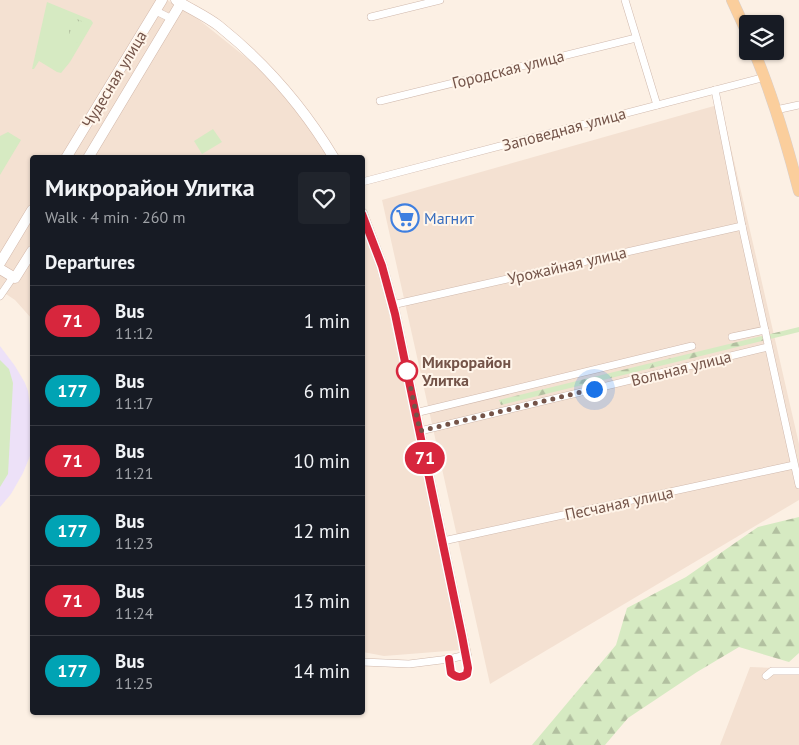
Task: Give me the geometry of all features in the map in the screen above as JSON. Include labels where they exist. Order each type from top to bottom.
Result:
[{"type":"main road","points":[[732,0],[739,15]]},
{"type":"main road","points":[[758,60],[776,110],[799,191]]},
{"type":"street","name":"Чудесная улица","points":[[68,155],[162,0]]},
{"type":"street","points":[[371,17],[440,0]]},
{"type":"street","points":[[625,0],[657,105]]},
{"type":"street","name":"Чудесная улица","points":[[90,155],[172,19],[179,2]]},
{"type":"street","points":[[179,2],[218,26],[267,70],[309,121],[332,155]]},
{"type":"street","points":[[156,10],[172,19]]},
{"type":"street","name":"Городская улица","points":[[380,101],[636,38]]},
{"type":"street","name":"Заповедная улица","points":[[365,181],[765,77]]},
{"type":"street","points":[[715,90],[764,330],[799,486]]},
{"type":"street","points":[[776,110],[799,105]]},
{"type":"street","points":[[0,263],[30,213]]},
{"type":"street","points":[[365,222],[382,266],[392,305],[466,654],[467,674],[457,677],[451,673],[449,659]]},
{"type":"street","name":"Урожайная улица","points":[[392,305],[742,226]]},
{"type":"street","points":[[0,296],[13,277],[15,278],[30,253]]},
{"type":"street","points":[[0,269],[13,277]]},
{"type":"street","name":"Вольная улица","points":[[732,337],[764,330]]},
{"type":"street","name":"Вольная улица","points":[[416,413],[692,346]]},
{"type":"street","name":"Вольная улица","points":[[420,431],[768,347]]},
{"type":"street","name":"Песчаная улица","points":[[443,541],[794,465]]},
{"type":"street","points":[[365,662],[409,664],[449,659],[466,654]]},
{"type":"street","points":[[766,676],[772,671],[799,671]]},
{"type":"shaded area","points":[[0,0],[167,0],[198,19],[253,63],[292,104],[329,155],[30,155],[30,317],[15,300],[0,290]]},
{"type":"shaded area","points":[[721,104],[799,444],[799,500],[490,684],[382,200]]},
{"type":"shaded area","points":[[365,231],[377,257],[460,650],[384,656],[365,652]]},
{"type":"shaded area","points":[[0,346],[15,366],[28,391],[30,406],[30,456],[11,494],[0,507]]},
{"type":"shaded area","points":[[750,667],[799,669],[799,745],[720,745]]},
{"type":"green space","points":[[47,2],[91,20],[93,23],[70,62],[61,73],[39,61],[34,69],[32,69]]},
{"type":"green space","points":[[63,13],[87,25],[72,51],[69,48],[67,23],[61,17]]},
{"type":"green space","points":[[213,129],[222,142],[202,154],[194,141]]},
{"type":"green space","points":[[8,132],[21,140],[0,175],[0,136]]},
{"type":"green space","points":[[799,327],[799,332],[501,405],[499,400]]},
{"type":"green space","points":[[0,360],[9,369],[13,383],[8,474],[0,487]]},
{"type":"green space","points":[[799,517],[799,653],[789,662],[739,647],[697,672],[628,718],[605,745],[532,745],[616,645],[627,608],[686,577],[758,527]]},
{"type":"bus line","name":"71","points":[[365,221],[374,241],[395,314],[462,636],[468,668],[467,674],[457,677],[451,673],[449,659]]},
{"type":"place","name":"Магнит","points":[[405,218]]},
{"type":"place","name":"Микрорайон Улитка","points":[[407,371]]},
{"type":"route","points":[[407,371],[420,431],[594,389]]}]
